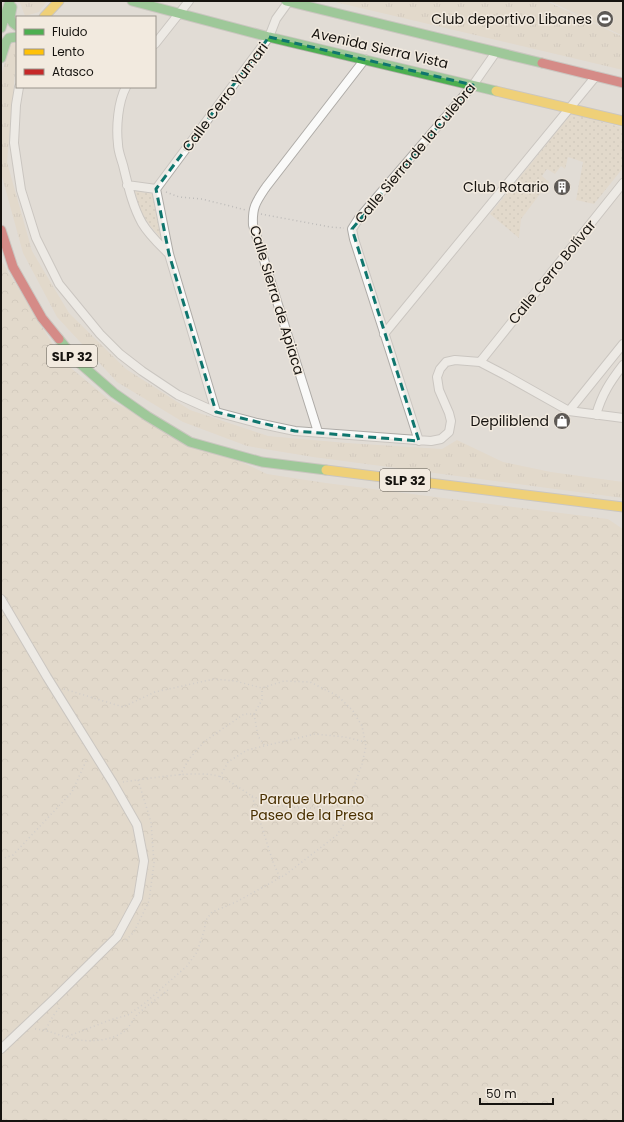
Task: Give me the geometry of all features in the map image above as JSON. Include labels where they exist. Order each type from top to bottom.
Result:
[{"type":"main road","points":[[1,28],[10,1]]},
{"type":"main road","points":[[14,1],[10,18],[16,25]]},
{"type":"main road","points":[[45,16],[59,1]]},
{"type":"main road","name":"Avenida Sierra Vista","points":[[132,1],[270,37],[473,84],[623,121]]},
{"type":"main road","name":"Avenida Sierra Vista","points":[[288,1],[623,83]]},
{"type":"main road","points":[[1,58],[6,42],[9,38],[16,37]]},
{"type":"main road","name":"SLP 32","points":[[1,230],[14,267],[42,318],[76,360],[147,416],[190,442],[262,462],[623,507]]},
{"type":"street","points":[[156,43],[189,1]]},
{"type":"street","name":"Calle Cerro Yumari","points":[[156,189],[270,37],[276,19],[288,1]]},
{"type":"street","name":"Calle Sierra de la Culebra","points":[[419,440],[384,334],[352,229],[364,212],[473,84],[496,52]]},
{"type":"street","name":"Calle Sierra de Apiaca","points":[[318,432],[253,224],[252,212],[256,201],[266,187],[365,60]]},
{"type":"street","points":[[384,334],[596,76]]},
{"type":"street","points":[[19,88],[16,105],[14,143],[21,190],[36,238],[59,284],[100,334],[120,354],[178,395],[216,412],[295,431],[419,440],[441,439],[449,432],[451,421],[439,390],[437,377],[440,369],[446,362],[455,360],[480,362],[569,411],[623,418]]},
{"type":"street","points":[[126,88],[122,95],[118,115],[118,145],[134,208],[143,225],[169,254]]},
{"type":"street","name":"Calle Cerro Bolívar","points":[[480,362],[623,183]]},
{"type":"street","points":[[128,185],[156,189],[169,254],[216,412]]},
{"type":"street","points":[[569,411],[623,344]]},
{"type":"street","points":[[596,415],[608,384],[623,365]]},
{"type":"street","points":[[589,386],[597,384],[601,386],[604,392]]},
{"type":"street","points":[[1,599],[137,825],[144,861],[138,898],[117,937],[1,1049]]},
{"type":"path","points":[[53,685],[123,707],[155,692],[214,680],[235,681],[262,688],[284,681],[310,682],[338,696],[353,711],[362,726],[366,746],[344,824],[337,835],[280,878],[236,902],[212,912],[206,920],[197,952],[187,966],[145,1003],[128,1015],[66,1037]]},
{"type":"path","points":[[262,688],[262,700],[254,714],[258,736],[265,746]]},
{"type":"path","points":[[180,775],[189,759],[205,741],[244,714],[254,714]]},
{"type":"path","points":[[220,777],[228,762],[248,750],[315,734],[345,737],[365,742]]},
{"type":"path","points":[[1,859],[13,855],[72,792],[92,748]]},
{"type":"path","points":[[113,783],[180,775],[198,774],[220,777],[252,796],[273,805],[318,808],[346,816]]},
{"type":"path","points":[[252,796],[273,862],[280,878]]},
{"type":"path","points":[[23,1028],[46,1029],[66,1037],[80,1040],[96,1040],[116,1036],[127,1029],[136,1015],[168,990]]},
{"type":"highlighted area","points":[[269,37],[473,85],[352,229],[419,441],[295,431],[216,412],[169,254],[156,189]]},
{"type":"green space","points":[[20,1],[47,1],[39,12],[25,16]]},
{"type":"green space","points":[[331,1],[546,1],[623,37],[623,70]]},
{"type":"green space","name":"Club deportivo Libanes","points":[[549,1],[623,1],[623,36]]},
{"type":"green space","points":[[14,41],[16,47],[16,61],[7,162],[32,251],[69,313],[126,369],[190,410],[268,436],[442,449],[457,440],[503,462],[551,472],[623,482],[623,498],[313,457],[247,446],[183,422],[117,382],[57,317],[23,253],[1,173],[1,76],[9,48]]},
{"type":"green space","points":[[572,113],[623,128],[623,168],[594,204],[576,200],[583,162],[568,157],[565,169],[561,166],[555,174],[547,169],[542,176],[549,182],[521,219],[519,238],[490,214]]},
{"type":"green space","points":[[135,191],[153,194],[163,240],[145,218],[139,206]]},
{"type":"green space","name":"Parque Urbano Paseo de la Presa","points":[[1,260],[55,348],[71,368],[107,398],[267,474],[326,483],[608,519],[623,529],[623,1121],[1,1121]]},
{"type":"traffic: fast","points":[[1,28],[10,1]]},
{"type":"traffic: fast","points":[[132,1],[269,37],[496,91]]},
{"type":"traffic: fast","points":[[286,1],[542,63]]},
{"type":"traffic: fast","points":[[12,7],[10,18],[16,25]]},
{"type":"traffic: fast","points":[[1,58],[6,42],[9,38],[16,37]]},
{"type":"traffic: fast","points":[[59,339],[76,360],[114,393],[147,416],[190,442],[262,462],[326,470]]},
{"type":"traffic: slow","points":[[45,16],[59,1]]},
{"type":"traffic: slow","points":[[496,91],[623,121]]},
{"type":"traffic: slow","points":[[326,470],[623,507]]},
{"type":"traffic: jam","points":[[542,63],[623,83]]},
{"type":"traffic: jam","points":[[1,230],[13,267],[42,318],[59,339]]},
{"type":"place","name":"Club deportivo Libanes","points":[[605,19]]},
{"type":"place","name":"Club Rotario","points":[[562,187]]},
{"type":"place","name":"Depiliblend","points":[[562,421]]}]
